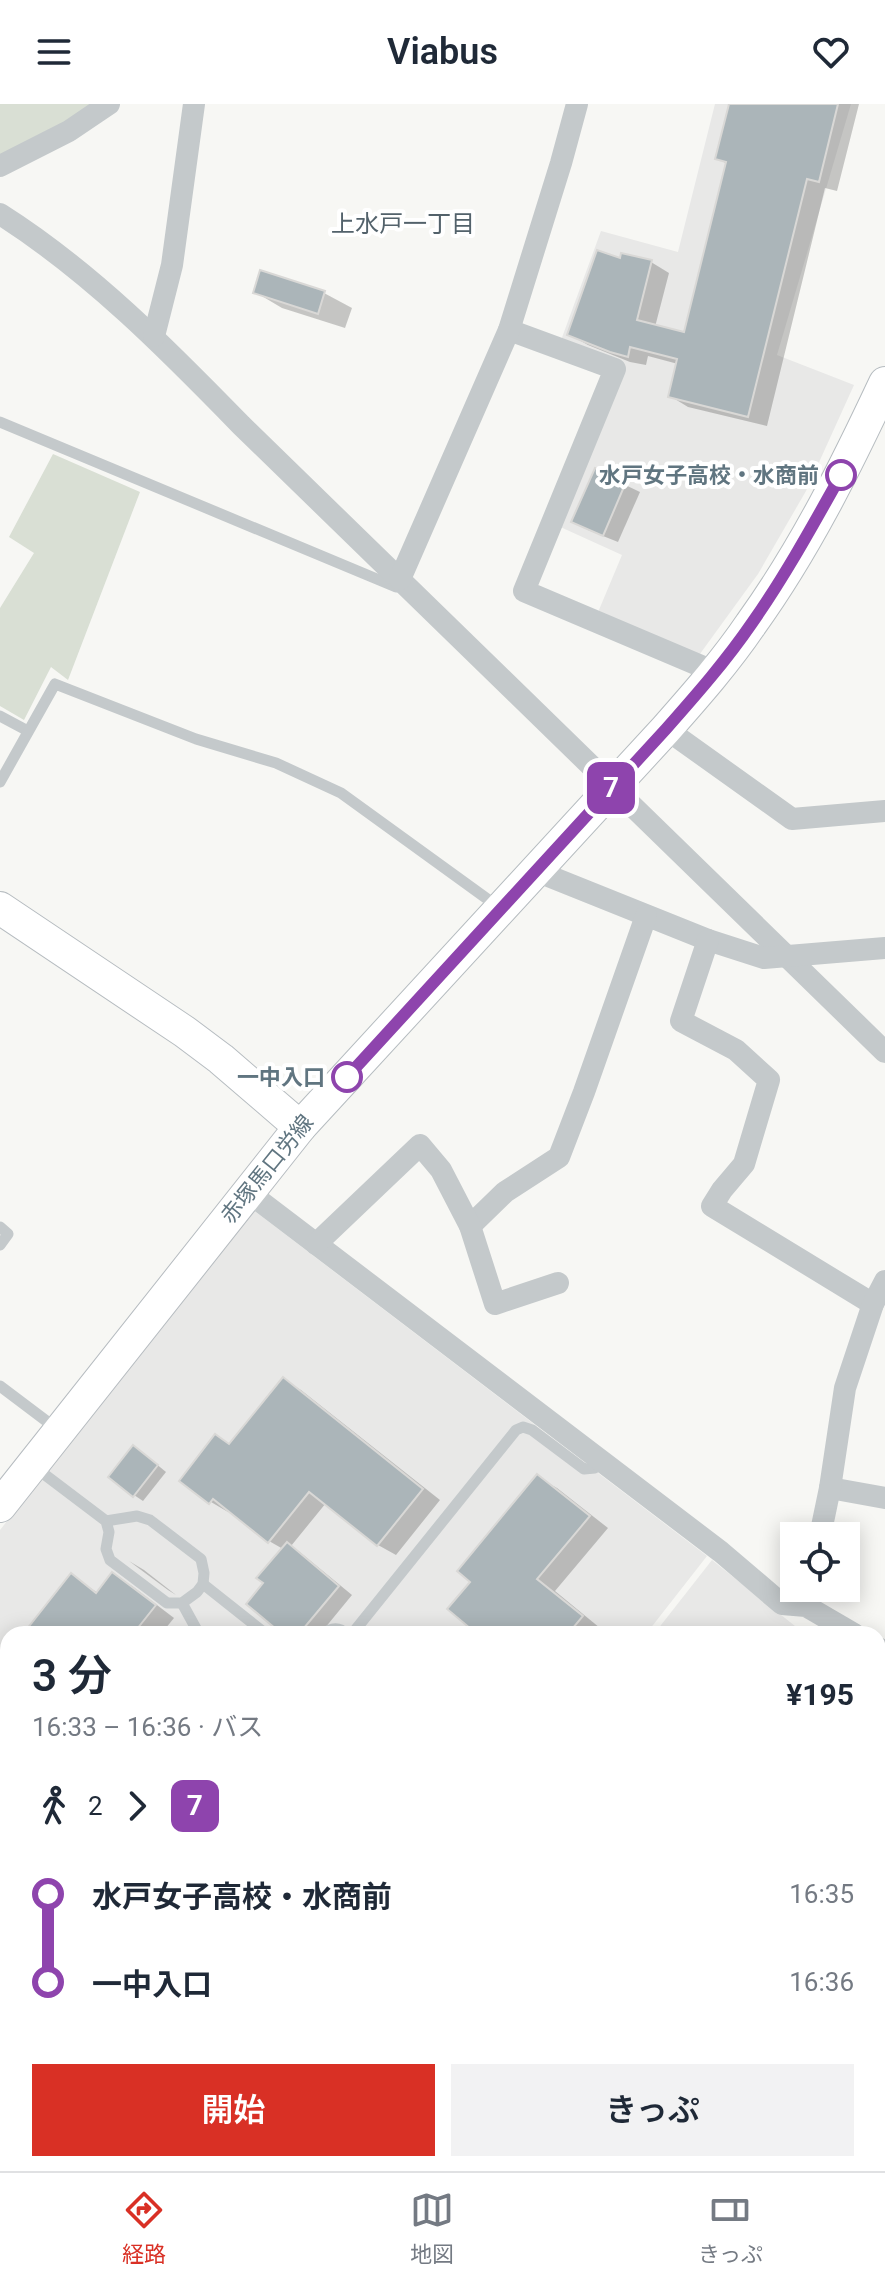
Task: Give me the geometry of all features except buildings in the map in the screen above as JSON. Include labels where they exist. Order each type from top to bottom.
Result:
[{"type":"main road","name":"赤塚馬口労線","points":[[0,1506],[300,1127],[715,672],[789,567],[851,456],[885,383]]},
{"type":"main road","points":[[0,908],[197,1041],[300,1127]]},
{"type":"street","points":[[0,166],[69,131],[109,104]]},
{"type":"street","points":[[154,336],[172,265],[194,104]]},
{"type":"street","points":[[400,579],[509,330],[577,104]]},
{"type":"street","points":[[0,214],[36,237],[154,336],[241,425],[885,1052]]},
{"type":"street","points":[[509,330],[615,369],[524,591],[715,672]]},
{"type":"street","points":[[666,729],[792,819],[885,811]]},
{"type":"street","points":[[536,871],[708,940],[764,958],[885,948]]},
{"type":"street","points":[[470,1226],[505,1192],[559,1157],[646,916]]},
{"type":"street","points":[[708,940],[681,1021],[736,1050],[769,1080],[744,1164],[712,1206],[873,1304]]},
{"type":"street","points":[[316,1244],[420,1145],[441,1170],[470,1226],[495,1304],[558,1283]]},
{"type":"street","points":[[248,1192],[721,1552],[782,1604],[789,1602]]},
{"type":"street","points":[[823,1522],[845,1388],[873,1304],[885,1281]]},
{"type":"street","points":[[830,1488],[885,1498]]},
{"type":"street","points":[[814,1602],[844,1626]]},
{"type":"lane","points":[[0,422],[396,587],[400,579]]},
{"type":"lane","points":[[0,782],[55,684],[196,739],[276,763],[341,793],[502,909]]},
{"type":"lane","points":[[0,716],[28,731]]},
{"type":"lane","points":[[0,1227],[8,1234],[0,1245]]},
{"type":"lane","points":[[0,1386],[58,1430]]},
{"type":"lane","points":[[356,1626],[516,1430],[523,1427],[532,1430],[584,1469],[595,1468],[601,1461]]},
{"type":"lane","points":[[32,1465],[106,1521],[109,1532],[106,1549],[110,1560],[167,1603],[182,1603],[190,1599],[203,1584],[201,1559],[150,1520],[137,1516],[106,1521]]},
{"type":"lane","points":[[203,1584],[256,1626]]},
{"type":"lane","points":[[182,1603],[195,1626]]},
{"type":"shaded area","points":[[0,104],[97,104],[0,158]]},
{"type":"shaded area","points":[[715,104],[851,104],[777,355],[854,385],[806,491],[758,574],[697,658],[596,617],[622,555],[556,525],[623,366],[560,343],[601,231],[678,252]]},
{"type":"shaded area","points":[[53,454],[140,492],[68,680],[51,667],[24,720],[0,706],[0,608],[34,553],[9,537]]},
{"type":"shaded area","points":[[252,1209],[707,1556],[652,1626],[0,1626],[0,1530]]},
{"type":"shaded area","points":[[712,1560],[795,1626],[660,1626]]},
{"type":"bus line","name":"7","points":[[347,1077],[715,672],[789,567],[841,475]]},
{"type":"place","name":"水戸女子高校・水商前","points":[[841,475]]},
{"type":"place","name":"一中入口","points":[[347,1077]]},
{"type":"district","name":"上水戸一丁目","points":[[403,224]]}]
